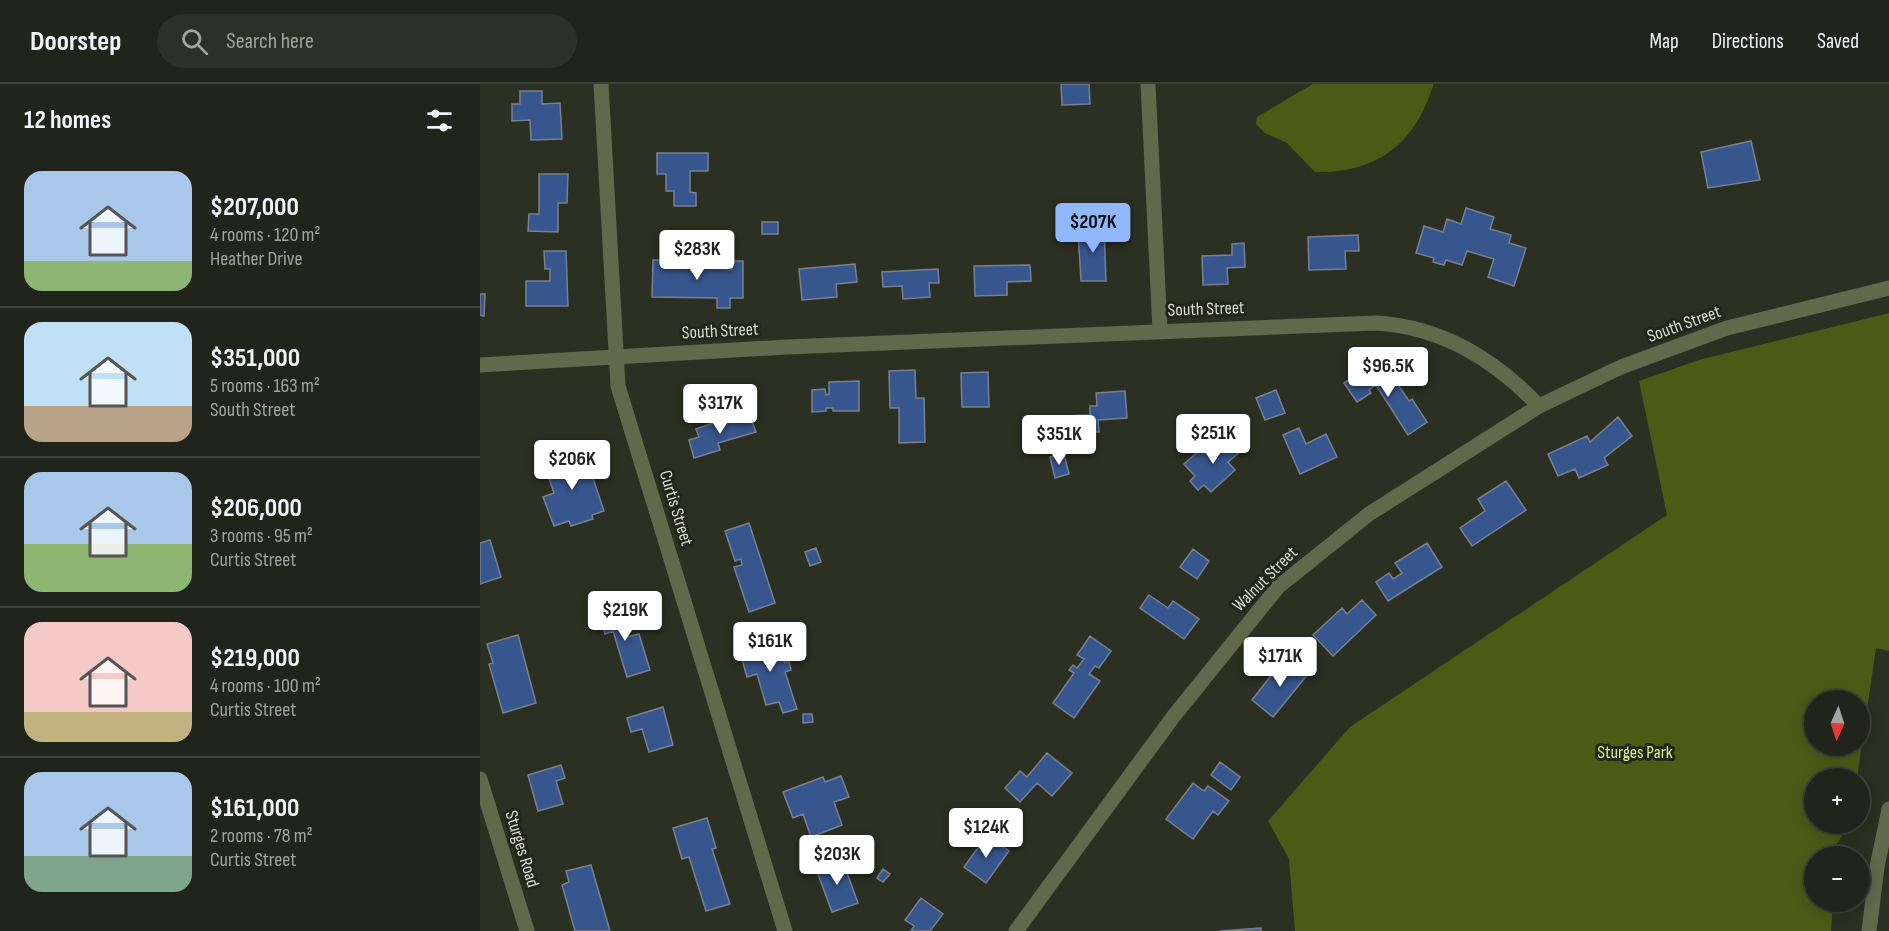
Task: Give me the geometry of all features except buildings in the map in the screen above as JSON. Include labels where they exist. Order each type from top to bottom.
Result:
[{"type":"street","name":"Curtis Street","points":[[601,84],[615,357],[619,389],[785,931]]},
{"type":"street","points":[[1148,84],[1160,330]]},
{"type":"street","name":"South Street","points":[[480,365],[1160,330],[1376,323],[1413,327],[1446,338],[1478,354],[1518,384],[1539,406],[1621,367],[1727,328],[1889,288]]},
{"type":"street","name":"Walnut Street","points":[[1016,931],[1173,717],[1278,587],[1369,514],[1539,406]]},
{"type":"street","name":"Sturges Road","points":[[480,779],[527,931]]},
{"type":"street","points":[[1869,931],[1875,875],[1889,808]]},
{"type":"green space","points":[[1313,84],[1433,84],[1433,86],[1415,124],[1390,152],[1375,161],[1357,167],[1315,172],[1287,143],[1265,133],[1256,124],[1257,117]]},
{"type":"green space","name":"Sturges Park","points":[[1889,313],[1889,651],[1876,648],[1870,690],[1804,690],[1804,756],[1860,756],[1858,768],[1804,768],[1804,834],[1843,834],[1836,846],[1804,846],[1804,912],[1832,912],[1831,931],[1295,931],[1289,859],[1268,821],[1350,727],[1667,515],[1639,381],[1699,360]]}]
